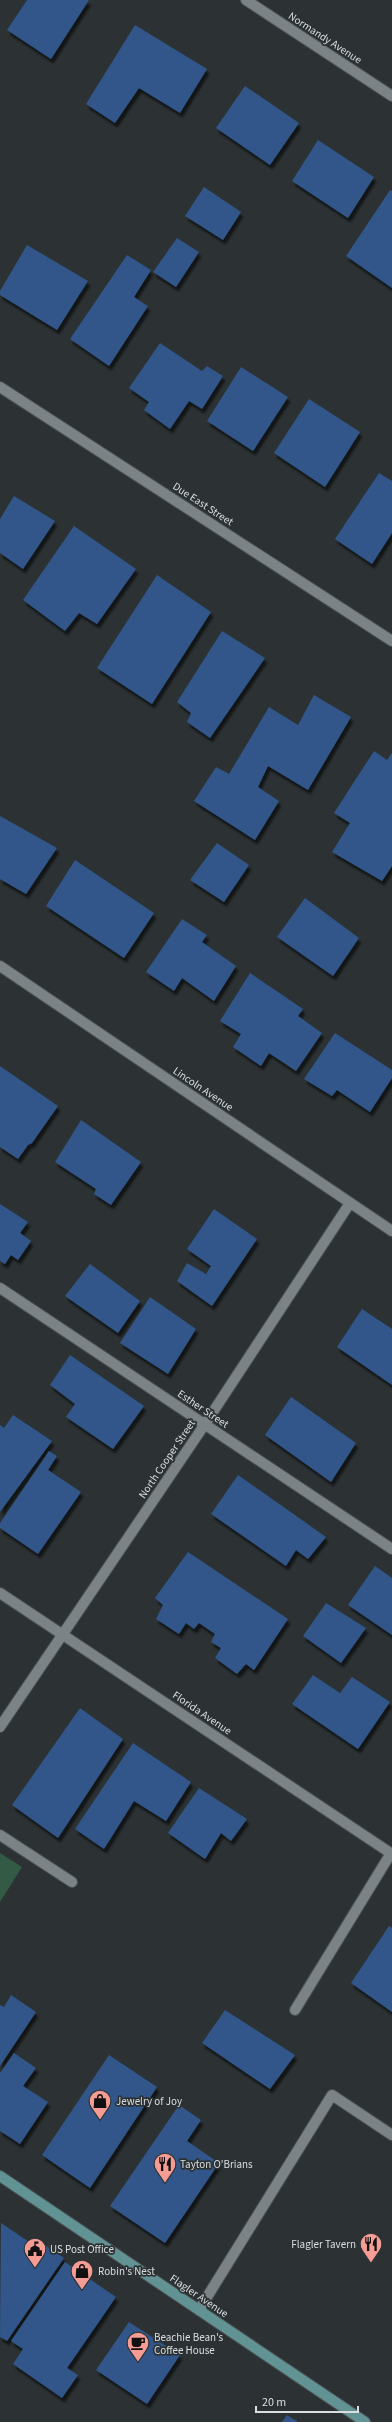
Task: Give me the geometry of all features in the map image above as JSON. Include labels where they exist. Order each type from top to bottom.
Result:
[{"type":"street","name":"Normandy Avenue","points":[[246,0],[392,96]]},
{"type":"street","name":"Due East Street","points":[[0,387],[392,641]]},
{"type":"street","name":"Lincoln Avenue","points":[[0,966],[392,1231]]},
{"type":"street","name":"North Cooper Street","points":[[0,1727],[205,1424],[350,1204]]},
{"type":"street","name":"Esther Street","points":[[0,1288],[392,1549]]},
{"type":"street","name":"Florida Avenue","points":[[0,1593],[392,1853]]},
{"type":"street","points":[[0,1835],[72,1882]]},
{"type":"street","points":[[295,2010],[392,1853]]},
{"type":"street","points":[[199,2310],[332,2095],[392,2135]]},
{"type":"street","name":"Flagler Avenue","points":[[0,2176],[365,2422]]},
{"type":"green space","points":[[0,1853],[22,1867],[0,1902]]},
{"type":"building","points":[[27,0],[89,0],[51,59],[7,30]]},
{"type":"building","points":[[135,25],[207,69],[180,113],[139,88],[115,123],[86,104]]},
{"type":"building","points":[[245,86],[299,123],[270,165],[216,128]]},
{"type":"building","points":[[318,140],[374,177],[348,218],[292,181]]},
{"type":"building","points":[[204,187],[241,212],[223,240],[185,216]]},
{"type":"building","points":[[390,190],[392,191],[392,288],[346,256]]},
{"type":"building","points":[[177,238],[199,252],[176,287],[153,272]]},
{"type":"building","points":[[27,245],[88,281],[57,330],[0,295],[0,291]]},
{"type":"building","points":[[127,255],[151,270],[134,297],[148,306],[109,366],[70,339]]},
{"type":"building","points":[[160,343],[202,371],[207,366],[223,376],[202,409],[189,401],[170,429],[144,410],[149,402],[129,388]]},
{"type":"building","points":[[241,367],[288,397],[253,451],[207,421]]},
{"type":"building","points":[[309,399],[360,432],[325,487],[274,453]]},
{"type":"building","points":[[379,473],[392,481],[392,533],[372,564],[335,539]]},
{"type":"building","points":[[14,496],[55,521],[23,569],[0,553],[0,519]]},
{"type":"building","points":[[74,526],[136,569],[97,624],[79,613],[65,631],[23,600]]},
{"type":"building","points":[[157,575],[211,612],[152,704],[97,668]]},
{"type":"building","points":[[222,631],[265,658],[210,738],[187,722],[191,713],[177,702]]},
{"type":"building","points":[[314,695],[351,717],[308,790],[268,766],[258,787],[279,801],[255,840],[194,801],[216,767],[229,774],[269,707],[298,725]]},
{"type":"building","points":[[374,751],[387,760],[392,753],[392,866],[382,881],[332,852],[350,823],[334,813]]},
{"type":"building","points":[[0,816],[57,848],[26,894],[0,879]]},
{"type":"building","points":[[217,843],[249,865],[224,902],[190,880]]},
{"type":"building","points":[[75,860],[154,913],[124,958],[46,906]]},
{"type":"building","points":[[305,898],[359,938],[333,976],[277,937]]},
{"type":"building","points":[[182,919],[207,935],[202,942],[236,966],[214,1001],[182,978],[174,991],[146,972]]},
{"type":"building","points":[[250,973],[303,1009],[298,1016],[322,1033],[296,1071],[269,1053],[261,1066],[233,1047],[241,1034],[220,1021]]},
{"type":"building","points":[[335,1033],[392,1070],[392,1078],[370,1112],[337,1090],[332,1096],[304,1079]]},
{"type":"building","points":[[0,1066],[58,1106],[32,1143],[28,1145],[18,1159],[0,1147]]},
{"type":"building","points":[[81,1120],[141,1162],[111,1205],[94,1194],[96,1189],[55,1162]]},
{"type":"building","points":[[0,1204],[28,1222],[20,1233],[31,1241],[18,1260],[11,1255],[5,1264],[0,1261]]},
{"type":"building","points":[[214,1209],[257,1239],[212,1306],[177,1281],[187,1263],[206,1274],[211,1266],[187,1249]]},
{"type":"building","points":[[90,1264],[140,1301],[118,1333],[65,1296]]},
{"type":"building","points":[[150,1297],[196,1329],[168,1374],[120,1343]]},
{"type":"building","points":[[362,1309],[392,1329],[392,1385],[337,1347]]},
{"type":"building","points":[[70,1355],[144,1406],[113,1449],[66,1417],[75,1404],[50,1385]]},
{"type":"building","points":[[291,1397],[356,1443],[331,1482],[265,1435]]},
{"type":"building","points":[[13,1415],[52,1441],[0,1512],[0,1425],[4,1428]]},
{"type":"building","points":[[49,1451],[57,1456],[48,1470],[81,1492],[38,1554],[0,1528],[0,1523]]},
{"type":"building","points":[[238,1475],[326,1537],[308,1559],[296,1550],[286,1566],[211,1514]]},
{"type":"building","points":[[188,1552],[288,1619],[254,1670],[246,1664],[237,1674],[215,1658],[221,1648],[211,1642],[215,1634],[199,1623],[194,1629],[186,1623],[179,1634],[156,1619],[163,1605],[155,1598]]},
{"type":"building","points":[[375,1566],[392,1578],[392,1635],[348,1605]]},
{"type":"building","points":[[326,1603],[366,1628],[341,1663],[303,1636]]},
{"type":"building","points":[[313,1675],[340,1693],[352,1677],[390,1702],[358,1749],[292,1704]]},
{"type":"building","points":[[80,1708],[123,1739],[58,1838],[12,1805]]},
{"type":"building","points":[[133,1743],[191,1782],[166,1821],[134,1801],[104,1849],[75,1829]]},
{"type":"building","points":[[199,1788],[247,1819],[231,1841],[221,1833],[205,1859],[168,1833]]},
{"type":"building","points":[[389,1926],[392,1928],[392,2012],[351,1983]]},
{"type":"building","points":[[11,1995],[36,2012],[0,2066],[0,2005],[4,2007]]},
{"type":"building","points":[[225,2010],[295,2055],[270,2089],[202,2043]]},
{"type":"building","points":[[14,2053],[36,2068],[23,2086],[48,2102],[20,2144],[0,2131],[0,2073]]},
{"type":"building","name":"Jewelry of Joy","points":[[109,2055],[157,2087],[90,2188],[42,2155]]},
{"type":"building","name":"Tayton O'Brians","points":[[179,2105],[201,2120],[187,2141],[219,2163],[165,2243],[110,2206]]},
{"type":"building","points":[[1,2223],[35,2246],[39,2241],[64,2258],[7,2341],[0,2337]]},
{"type":"building","points":[[65,2262],[116,2297],[67,2368],[78,2375],[62,2398],[13,2364],[23,2349],[11,2341]]},
{"type":"building","name":"Beachie Bean's Coffee House","points":[[129,2322],[180,2355],[147,2404],[96,2370]]},
{"type":"building","points":[[287,2415],[298,2422],[282,2422]]},
{"type":"place","name":"Jewelry of Joy","points":[[100,2120]]},
{"type":"place","name":"Tayton O'Brians","points":[[165,2184]]},
{"type":"place","name":"Flagler Tavern","points":[[371,2264]]},
{"type":"place","name":"US Post Office","points":[[35,2268]]},
{"type":"place","name":"Robin's Nest","points":[[82,2290]]},
{"type":"place","name":"Beachie Bean's Coffee House","points":[[138,2362]]}]
